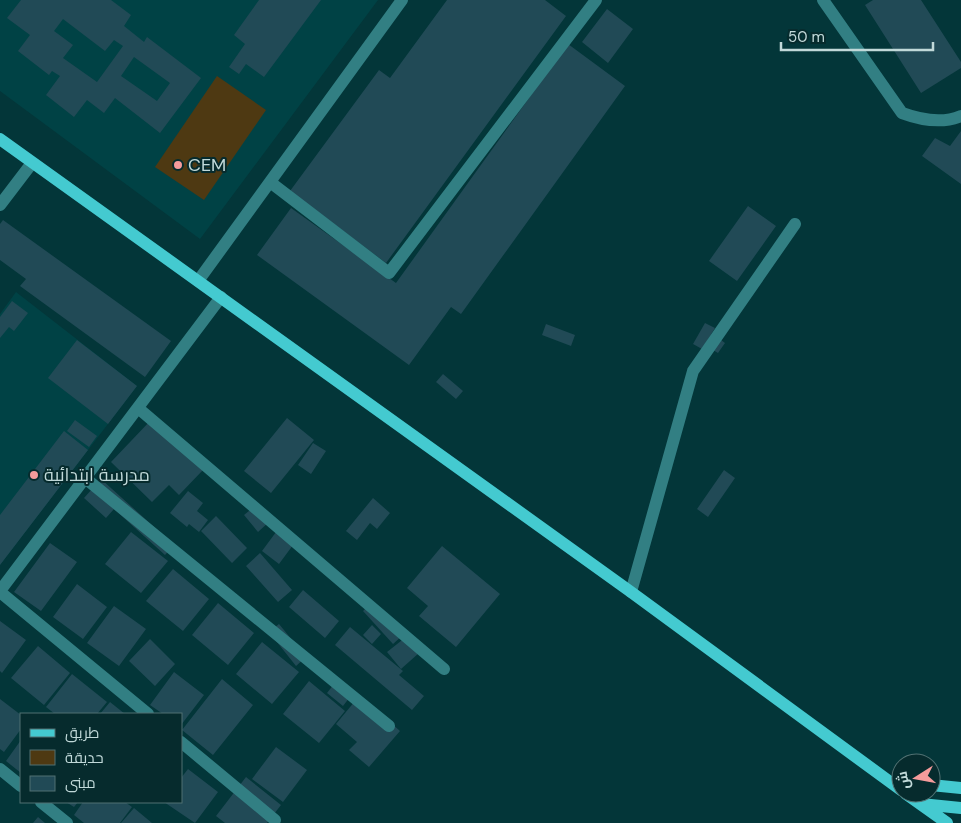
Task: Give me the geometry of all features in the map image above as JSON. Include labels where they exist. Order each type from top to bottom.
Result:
[{"type":"main road","points":[[0,139],[631,592],[891,784]]},
{"type":"main road","points":[[887,781],[891,781]]},
{"type":"main road","points":[[941,786],[961,788]]},
{"type":"main road","points":[[921,804],[961,808]]},
{"type":"main road","points":[[921,804],[948,823]]},
{"type":"street","points":[[198,281],[402,0]]},
{"type":"street","points":[[270,182],[389,273],[596,0]]},
{"type":"street","points":[[824,0],[902,113],[917,119],[938,121],[961,116]]},
{"type":"street","points":[[0,205],[32,163]]},
{"type":"street","points":[[631,592],[693,371],[795,224]]},
{"type":"street","points":[[147,713],[0,592],[221,298]]},
{"type":"street","points":[[138,408],[444,669]]},
{"type":"street","points":[[85,478],[389,726]]},
{"type":"street","points":[[182,743],[275,820]]},
{"type":"street","points":[[0,769],[20,785]]},
{"type":"street","points":[[42,803],[67,823]]},
{"type":"shaded area","name":"CEM","points":[[0,0],[378,0],[200,239],[0,91]]},
{"type":"shaded area","name":"مدرسة ابتدائية","points":[[16,292],[137,386],[0,565],[0,314]]},
{"type":"green space","points":[[217,76],[266,110],[204,200],[155,167]]},
{"type":"building","points":[[21,0],[111,0],[131,15],[124,26],[144,42],[147,37],[201,78],[160,133],[115,98],[104,113],[87,100],[74,117],[46,95],[60,76],[52,71],[49,75],[18,51],[30,35],[7,18]],"holes":[[[63,19],[105,51],[114,40],[123,46],[97,82],[63,58],[73,45],[54,31]],[[134,57],[170,83],[157,101],[121,76]]]},
{"type":"building","points":[[259,0],[321,0],[264,77],[246,64],[239,74],[229,67],[245,44],[234,35]]},
{"type":"building","points":[[447,0],[545,0],[566,16],[386,263],[290,191],[379,70],[390,78]]},
{"type":"building","points":[[873,0],[921,0],[961,62],[961,68],[921,93],[865,5]]},
{"type":"building","points":[[607,9],[633,29],[608,63],[582,42]]},
{"type":"building","points":[[568,44],[625,86],[461,314],[451,307],[409,365],[257,255],[291,208],[396,283]]},
{"type":"building","points":[[961,131],[961,184],[922,156],[935,138],[950,146]]},
{"type":"building","points":[[748,206],[776,226],[737,281],[709,261]]},
{"type":"building","points":[[3,220],[171,341],[145,377],[20,286],[26,279],[0,260],[0,224]]},
{"type":"building","points":[[12,301],[28,313],[14,331],[9,327],[0,338],[0,317]]},
{"type":"building","points":[[705,323],[715,328],[702,349],[693,344]]},
{"type":"building","points":[[546,324],[575,335],[571,346],[542,335]]},
{"type":"building","points":[[77,340],[137,386],[108,424],[48,378]]},
{"type":"building","points":[[721,340],[725,343],[718,353],[713,350]]},
{"type":"building","points":[[443,374],[463,391],[456,399],[436,382]]},
{"type":"building","points":[[287,418],[314,440],[271,493],[244,471]]},
{"type":"building","points":[[75,420],[97,436],[89,447],[67,431]]},
{"type":"building","points":[[151,420],[203,470],[179,495],[169,485],[152,502],[111,462]]},
{"type":"building","points":[[64,431],[88,450],[0,565],[0,515]]},
{"type":"building","points":[[313,443],[326,451],[311,474],[298,465]]},
{"type":"building","points":[[724,470],[735,478],[708,517],[697,509]]},
{"type":"building","points":[[101,479],[174,545],[165,555],[114,509],[106,518],[84,498]]},
{"type":"building","points":[[188,491],[203,503],[197,511],[208,520],[199,532],[189,524],[187,527],[170,513]]},
{"type":"building","points":[[373,498],[390,513],[377,529],[370,523],[357,540],[346,531]]},
{"type":"building","points":[[255,506],[269,522],[258,532],[244,515]]},
{"type":"building","points":[[216,516],[247,548],[232,563],[201,531]]},
{"type":"building","points":[[279,528],[296,541],[279,564],[262,551]]},
{"type":"building","points":[[131,532],[168,561],[141,593],[105,564]]},
{"type":"building","points":[[50,543],[77,562],[41,611],[14,592]]},
{"type":"building","points":[[442,546],[500,594],[456,647],[419,616],[428,606],[407,588]]},
{"type":"building","points":[[260,553],[292,590],[278,602],[246,566]]},
{"type":"building","points":[[173,569],[209,599],[183,631],[146,601]]},
{"type":"building","points":[[77,584],[107,607],[83,639],[53,617]]},
{"type":"building","points":[[303,590],[339,621],[325,638],[289,607]]},
{"type":"building","points":[[372,602],[403,635],[393,644],[363,611]]},
{"type":"building","points":[[218,603],[254,633],[228,665],[192,635]]},
{"type":"building","points":[[114,606],[146,629],[119,666],[87,643]]},
{"type":"building","points":[[0,621],[26,640],[2,673],[0,671]]},
{"type":"building","points":[[279,624],[306,657],[296,666],[269,632]]},
{"type":"building","points":[[372,625],[381,634],[372,644],[363,635]]},
{"type":"building","points":[[350,627],[403,671],[399,675],[424,696],[412,710],[335,645]]},
{"type":"building","points":[[406,637],[419,653],[401,669],[387,652]]},
{"type":"building","points":[[150,639],[175,664],[155,686],[129,661]]},
{"type":"building","points":[[262,642],[299,672],[272,704],[236,674]]},
{"type":"building","points":[[38,646],[70,673],[44,705],[11,678]]},
{"type":"building","points":[[174,672],[204,695],[182,724],[182,713],[162,713],[150,705]]},
{"type":"building","points":[[72,674],[107,702],[98,713],[54,713],[46,707]]},
{"type":"building","points":[[222,679],[253,705],[213,755],[182,730]]},
{"type":"building","points":[[337,680],[353,693],[343,706],[327,693]]},
{"type":"building","points":[[309,681],[345,711],[319,743],[283,714]]},
{"type":"building","points":[[360,695],[400,731],[369,767],[349,750],[357,742],[336,724]]},
{"type":"building","points":[[0,699],[20,714],[20,730],[4,752],[0,749]]},
{"type":"building","points":[[110,702],[124,713],[101,713]]},
{"type":"building","points":[[20,741],[20,772],[6,761]]},
{"type":"building","points":[[276,747],[307,770],[283,802],[252,779]]},
{"type":"building","points":[[188,769],[218,792],[195,823],[165,803],[182,803],[182,777]]},
{"type":"building","points":[[246,777],[281,805],[267,823],[225,823],[216,816]]},
{"type":"building","points":[[68,803],[77,803],[74,807]]},
{"type":"building","points":[[82,803],[126,803],[132,807],[120,823],[84,823],[74,815]]},
{"type":"building","points":[[134,808],[152,823],[121,823]]},
{"type":"building","points":[[38,817],[45,823],[33,823]]},
{"type":"place","name":"CEM","points":[[178,165]]},
{"type":"place","name":"مدرسة ابتدائية","points":[[34,475]]}]
